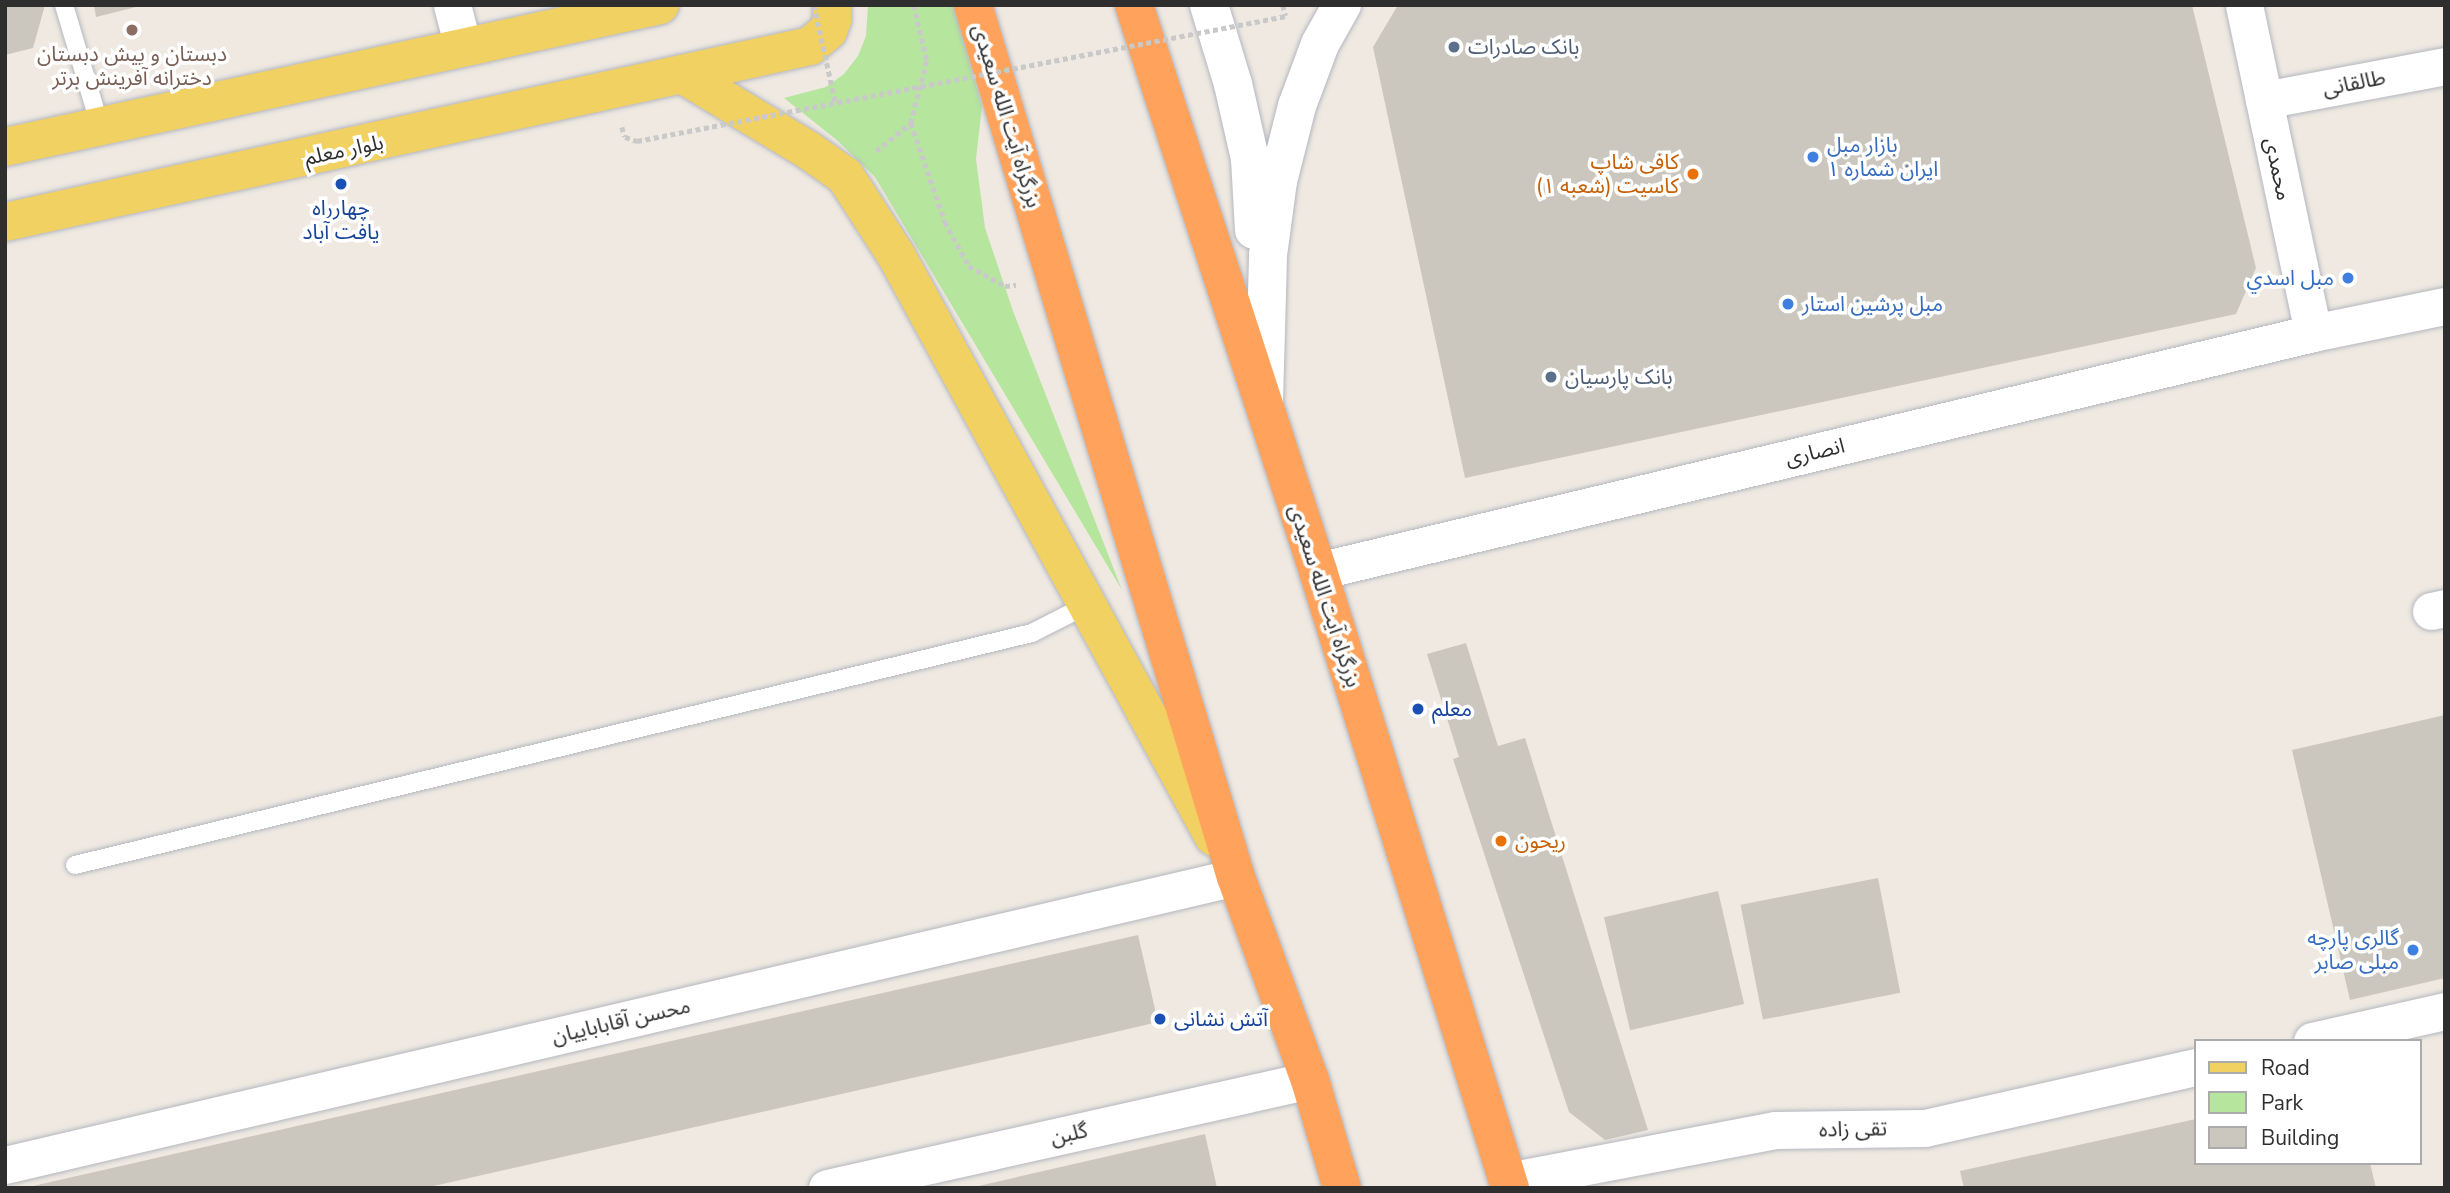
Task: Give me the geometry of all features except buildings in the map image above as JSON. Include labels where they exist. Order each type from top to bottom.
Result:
[{"type":"highway","name":"بزرگراه آیت الله سعیدی","points":[[973,5],[1236,877],[1310,1080],[1342,1188]]},
{"type":"highway","name":"بزرگراه آیت الله سعیدی","points":[[1134,5],[1318,571],[1509,1184]]},
{"type":"main road","points":[[5,147],[659,5]]},
{"type":"main road","name":"بلوار معلم","points":[[5,222],[810,46],[828,32],[832,20],[832,5]]},
{"type":"main road","points":[[1209,5],[1233,84],[1250,159],[1264,410]]},
{"type":"main road","points":[[1264,410],[1268,255],[1278,181],[1297,106],[1320,44],[1342,5]]},
{"type":"main road","points":[[682,74],[808,150],[845,176],[897,255],[1236,877]]},
{"type":"street","points":[[452,5],[463,47]]},
{"type":"street","name":"محمدی","points":[[2244,5],[2313,333]]},
{"type":"street","name":"طالقانی","points":[[2264,100],[2445,66]]},
{"type":"street","name":"انصاری","points":[[1318,571],[2313,333],[2445,306]]},
{"type":"street","name":"محسن آقاباباییان","points":[[5,1165],[1236,877]]},
{"type":"street","points":[[2321,1039],[2445,1011]]},
{"type":"street","name":"تقی زاده","points":[[1509,1184],[1775,1130],[1925,1128],[2194,1067]]},
{"type":"street","name":"گلبن","points":[[827,1188],[1310,1080]]},
{"type":"lane","points":[[64,5],[100,126]]},
{"type":"lane","points":[[75,865],[1032,633],[1089,604]]},
{"type":"path","points":[[814,5],[836,104]]},
{"type":"path","points":[[914,5],[927,61],[911,123],[945,222],[969,266],[1005,286],[1056,280]]},
{"type":"path","points":[[625,137],[637,141],[1286,16],[1283,5]]},
{"type":"green space","points":[[868,5],[953,5],[982,106],[976,159],[985,228],[1013,311],[1122,590],[875,177],[838,141],[784,98],[826,87],[844,74],[858,56],[866,36]]},
{"type":"place","name":"دبستان و پیش دبستان دخترانه آفرینش برتر","points":[[132,30]]},
{"type":"place","name":"بانک صادرات","points":[[1454,47]]},
{"type":"place","name":"بازار مبل ایران شماره ۱","points":[[1813,157]]},
{"type":"place","name":"کافی شاپ کاسیت (شعبه ۱)","points":[[1693,174]]},
{"type":"place","name":"چهارراه یافت آباد","points":[[341,184]]},
{"type":"place","name":"مبل اسدي","points":[[2348,278]]},
{"type":"place","name":"مبل پرشین استار","points":[[1788,304]]},
{"type":"place","name":"بانک پارسیان","points":[[1551,377]]},
{"type":"place","name":"معلم","points":[[1418,709]]},
{"type":"place","name":"ریحون","points":[[1501,841]]},
{"type":"place","name":"گالری پارچه مبلی صابر","points":[[2413,950]]},
{"type":"place","name":"آتش نشانی","points":[[1160,1019]]}]
